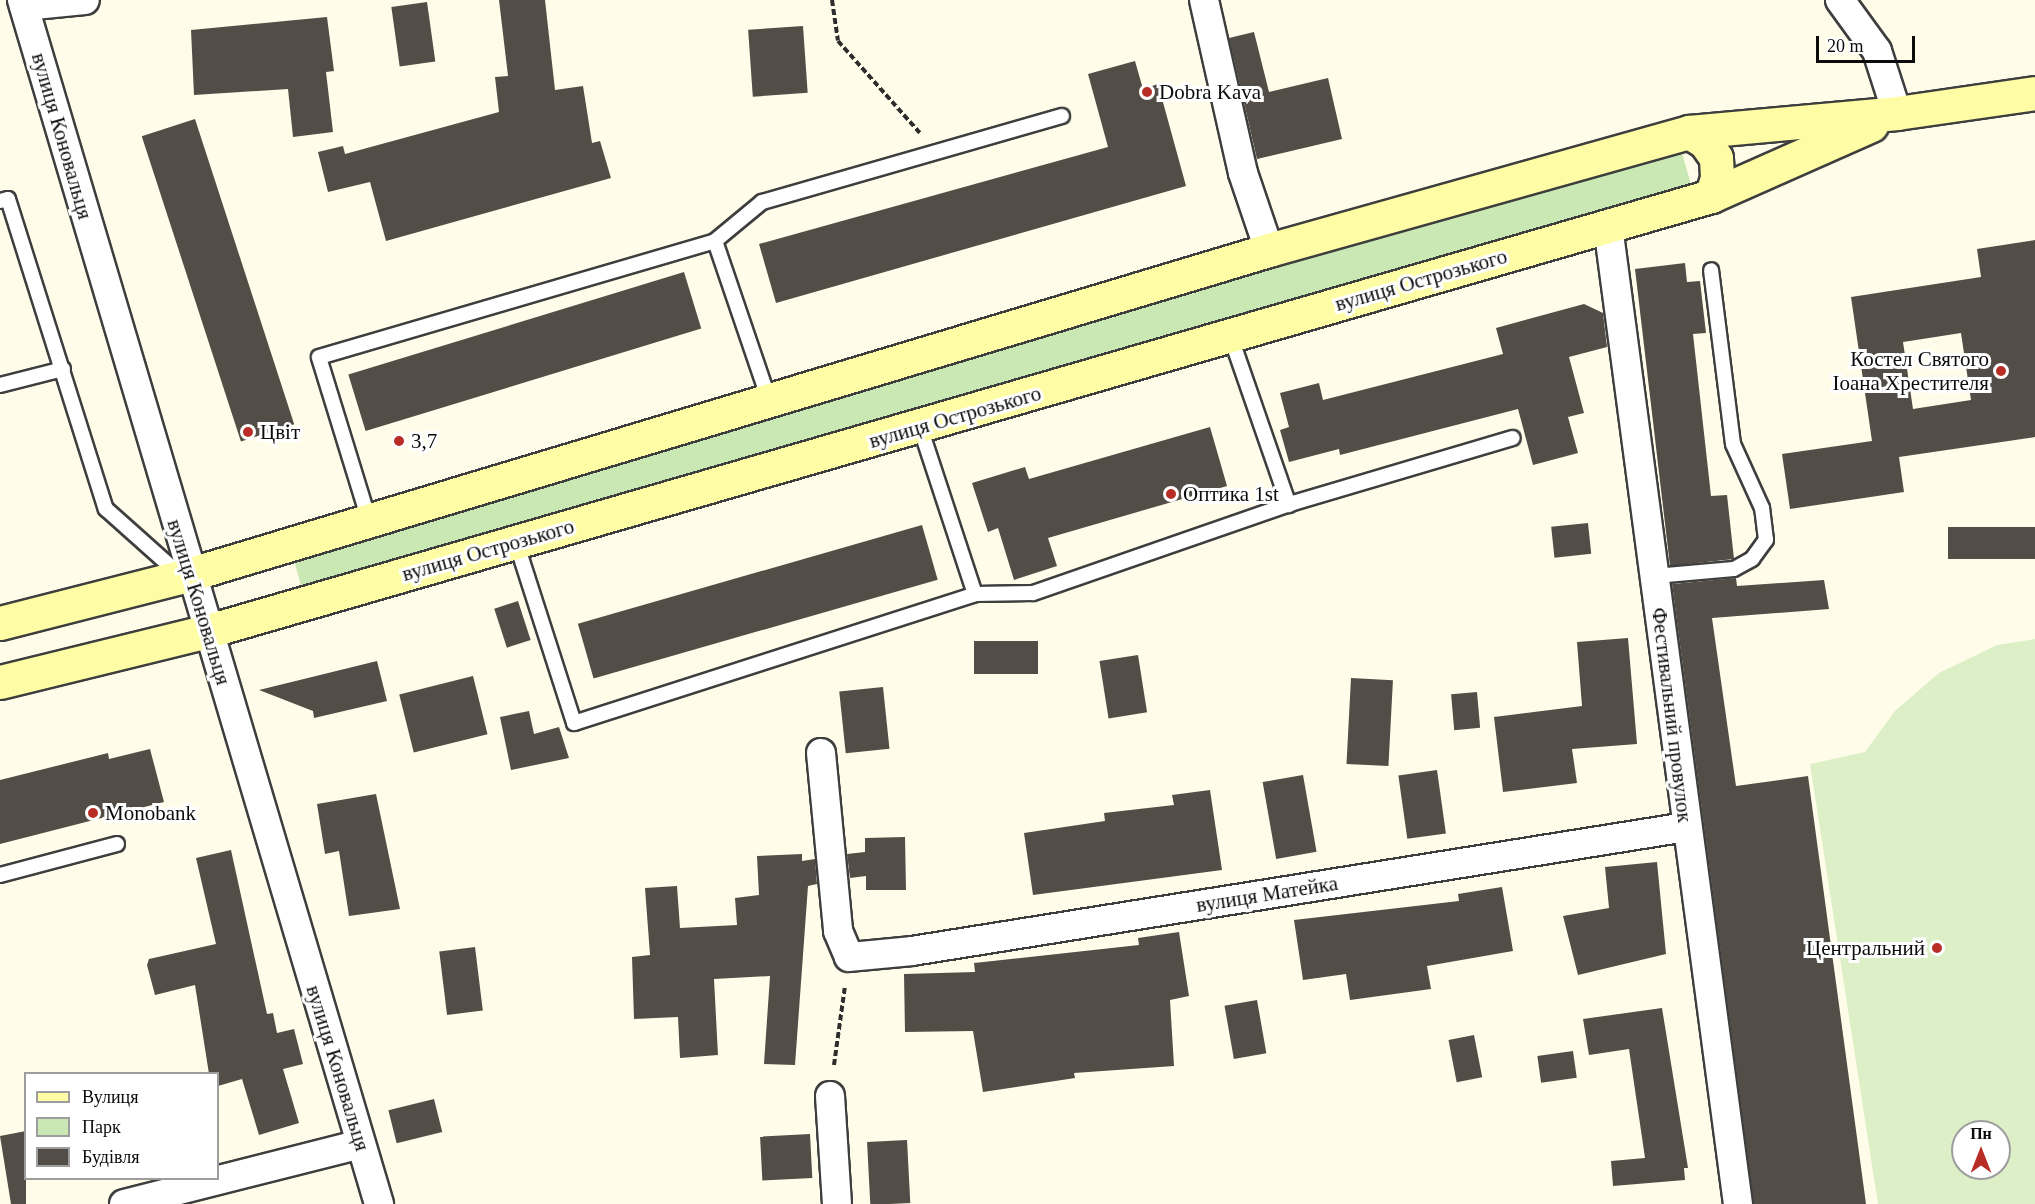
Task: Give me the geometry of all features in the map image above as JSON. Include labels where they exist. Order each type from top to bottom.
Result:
[{"type":"main road","name":"вулиця Острозького","points":[[0,623],[186,575],[1269,250],[1689,132],[1897,113],[2035,93]]},
{"type":"main road","name":"вулиця Острозького","points":[[0,682],[208,631],[921,427],[1711,196],[1897,113]]},
{"type":"main road","points":[[1689,132],[1705,142],[1716,158],[1717,178],[1711,196]]},
{"type":"street","points":[[23,3],[85,0]]},
{"type":"street","points":[[1204,0],[1243,173],[1269,250]]},
{"type":"street","points":[[1840,0],[1877,51],[1897,113]]},
{"type":"street","name":"вулиця Коновальця","points":[[23,3],[186,575],[208,631],[379,1204]]},
{"type":"street","name":"Фестивальний провулок","points":[[1608,226],[1738,1204]]},
{"type":"street","points":[[821,753],[838,931],[849,957]]},
{"type":"street","name":"вулиця Матейка","points":[[849,957],[912,951],[1686,826]]},
{"type":"street","points":[[830,1096],[837,1204]]},
{"type":"street","points":[[219,1180],[361,1144]]},
{"type":"street","points":[[124,1204],[219,1180]]},
{"type":"lane","points":[[369,520],[319,357],[715,240],[762,202],[1062,116]]},
{"type":"lane","points":[[0,201],[8,199],[106,509],[186,575]]},
{"type":"lane","points":[[715,240],[769,400]]},
{"type":"lane","points":[[1655,576],[1734,568],[1752,559],[1766,540],[1762,508],[1733,444],[1711,270]]},
{"type":"lane","points":[[1230,335],[1289,505]]},
{"type":"lane","points":[[0,385],[63,369]]},
{"type":"lane","points":[[921,427],[975,594]]},
{"type":"lane","points":[[516,542],[574,723],[975,594],[1033,593],[1289,505],[1513,438]]},
{"type":"lane","points":[[0,875],[117,844]]},
{"type":"path","points":[[832,0],[838,41],[937,152]]},
{"type":"path","points":[[830,1096],[849,957]]},
{"type":"green space","points":[[1679,143],[1691,184],[302,589],[293,557]]},
{"type":"green space","name":"Центральний","points":[[2035,639],[2035,1204],[1878,1204],[1810,764],[1865,752],[1895,711],[1939,673],[1997,645]]},
{"type":"building","points":[[499,0],[545,0],[555,90],[583,86],[592,143],[600,141],[611,178],[386,241],[370,182],[328,192],[318,152],[343,146],[345,154],[499,112],[495,77],[508,76]]},
{"type":"building","points":[[427,2],[435,61],[400,66],[391,7]]},
{"type":"building","points":[[327,17],[334,71],[326,72],[333,132],[293,137],[288,89],[194,95],[191,30]]},
{"type":"building","points":[[803,26],[808,93],[753,97],[748,30]]},
{"type":"building","points":[[1254,32],[1269,92],[1328,78],[1342,139],[1257,159],[1229,38]]},
{"type":"building","points":[[1135,61],[1143,89],[1158,84],[1186,186],[776,303],[759,244],[1108,147],[1088,74]]},
{"type":"building","points":[[195,119],[294,424],[241,442],[142,136]]},
{"type":"building","name":"Костел Святого Іоана Хрестителя","points":[[2035,240],[2035,437],[1899,457],[1904,492],[1790,509],[1782,454],[1872,441],[1851,297],[1981,277],[1977,249]],"holes":[[[1961,333],[1971,400],[1913,409],[1903,342]]]},
{"type":"building","points":[[1685,263],[1687,282],[1700,281],[1706,333],[1693,334],[1711,496],[1727,495],[1734,559],[1670,566],[1635,269]]},
{"type":"building","points":[[684,272],[701,328],[366,431],[348,375]]},
{"type":"building","points":[[1584,304],[1603,313],[1607,347],[1569,357],[1584,413],[1568,417],[1578,453],[1533,465],[1518,409],[1340,455],[1339,449],[1289,462],[1280,430],[1289,427],[1280,393],[1319,383],[1323,400],[1503,354],[1496,328]]},
{"type":"building","points":[[1210,427],[1227,486],[1048,538],[1057,566],[1014,580],[998,528],[988,532],[972,483],[1025,467],[1029,479]]},
{"type":"building","points":[[1588,523],[1591,554],[1554,558],[1551,527]]},
{"type":"building","points":[[922,525],[938,580],[594,678],[578,624]]},
{"type":"building","points":[[1948,527],[2035,527],[2035,559],[1948,559]]},
{"type":"building","points":[[1736,578],[1737,586],[1824,580],[1829,609],[1712,618],[1736,786],[1808,776],[1866,1204],[1754,1204],[1672,584]]},
{"type":"building","points":[[518,601],[531,640],[507,648],[494,609]]},
{"type":"building","points":[[1628,638],[1637,744],[1572,749],[1577,783],[1503,792],[1494,717],[1582,706],[1577,642]]},
{"type":"building","points":[[974,641],[1038,641],[1038,674],[974,674]]},
{"type":"building","points":[[1138,655],[1147,712],[1109,718],[1099,661]]},
{"type":"building","points":[[377,661],[387,701],[314,718],[313,711],[259,690]]},
{"type":"building","points":[[473,676],[488,734],[414,753],[399,694]]},
{"type":"building","points":[[1351,678],[1393,680],[1388,766],[1346,764]]},
{"type":"building","points":[[883,687],[889,749],[846,753],[839,692]]},
{"type":"building","points":[[1477,692],[1480,728],[1454,730],[1451,694]]},
{"type":"building","points":[[529,711],[534,734],[559,727],[569,758],[511,770],[500,717]]},
{"type":"building","points":[[150,749],[164,802],[0,844],[0,780],[108,753],[109,759]]},
{"type":"building","points":[[1437,770],[1446,833],[1407,839],[1398,775]]},
{"type":"building","points":[[1303,775],[1317,852],[1276,859],[1263,782]]},
{"type":"building","points":[[1210,790],[1222,870],[1033,895],[1024,833],[1105,821],[1104,813],[1174,805],[1172,795]]},
{"type":"building","points":[[376,794],[400,909],[349,916],[339,851],[325,854],[317,804]]},
{"type":"building","points":[[905,837],[906,890],[866,890],[866,876],[850,878],[847,854],[865,852],[865,838]]},
{"type":"building","points":[[231,850],[267,1014],[273,1013],[277,1033],[294,1029],[303,1064],[283,1069],[299,1123],[259,1135],[242,1079],[219,1086],[219,1072],[209,1072],[195,985],[155,995],[147,965],[149,959],[216,944],[196,858]]},
{"type":"building","points":[[802,854],[802,861],[815,859],[817,884],[808,886],[795,1065],[764,1064],[770,976],[714,979],[718,1055],[680,1058],[678,1017],[634,1019],[632,957],[650,955],[645,888],[677,886],[680,928],[737,925],[735,898],[759,895],[757,856]]},
{"type":"building","points":[[1657,862],[1666,954],[1578,975],[1563,916],[1609,908],[1605,867]]},
{"type":"building","points":[[1502,887],[1513,951],[1427,966],[1431,989],[1350,1000],[1346,974],[1303,980],[1294,920],[1459,901],[1458,894]]},
{"type":"building","points":[[1179,932],[1189,996],[1170,1000],[1174,1066],[1074,1073],[1075,1078],[983,1092],[973,1031],[905,1032],[904,974],[975,972],[974,963],[1139,945],[1138,938]]},
{"type":"building","points":[[475,947],[483,1011],[447,1015],[439,951]]},
{"type":"building","points":[[1257,1000],[1266,1053],[1234,1059],[1225,1006]]},
{"type":"building","points":[[1662,1008],[1688,1168],[1684,1168],[1685,1180],[1613,1186],[1611,1161],[1645,1158],[1629,1049],[1589,1055],[1583,1019]]},
{"type":"building","points":[[1474,1035],[1482,1077],[1457,1082],[1448,1040]]},
{"type":"building","points":[[1573,1051],[1577,1078],[1541,1083],[1537,1056]]},
{"type":"building","points":[[434,1099],[442,1132],[397,1143],[388,1110]]},
{"type":"building","points":[[24,1131],[26,1204],[11,1204],[0,1136]]},
{"type":"building","points":[[810,1134],[812,1178],[762,1181],[760,1137]]},
{"type":"building","points":[[907,1140],[910,1203],[870,1204],[867,1142]]},
{"type":"place","name":"Dobra Kava","points":[[1147,92]]},
{"type":"place","name":"Костел Святого Іоана Хрестителя","points":[[2001,371]]},
{"type":"place","name":"Цвіт","points":[[248,432]]},
{"type":"place","name":"3,7","points":[[399,441]]},
{"type":"place","name":"Оптика 1st","points":[[1171,494]]},
{"type":"place","name":"Monobank","points":[[93,813]]},
{"type":"place","name":"Центральний","points":[[1937,948]]}]
